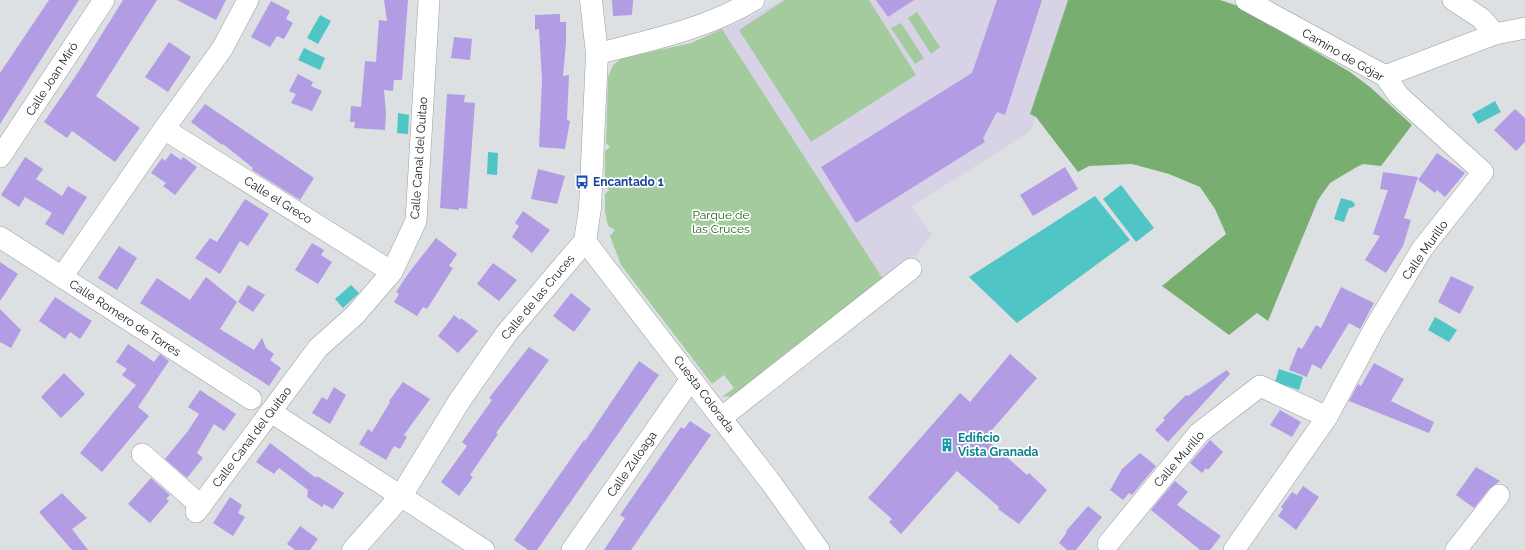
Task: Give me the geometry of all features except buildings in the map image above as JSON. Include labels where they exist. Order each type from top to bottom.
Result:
[{"type":"street","name":"Calle Joan Miró","points":[[0,157],[104,0]]},
{"type":"street","points":[[62,277],[164,129],[222,49],[248,0]]},
{"type":"street","name":"Calle Canal del Quitao","points":[[142,454],[198,509],[318,348],[355,315],[392,272],[416,222],[429,0]]},
{"type":"street","points":[[585,241],[590,208],[597,54],[591,0]]},
{"type":"street","points":[[597,54],[691,29],[720,18],[754,0]]},
{"type":"street","name":"Camino de Gójar","points":[[1246,0],[1385,76],[1399,96],[1483,172]]},
{"type":"street","points":[[1453,0],[1481,18],[1495,34]]},
{"type":"street","points":[[1385,76],[1495,34],[1525,28]]},
{"type":"street","name":"Calle el Greco","points":[[164,129],[392,272]]},
{"type":"street","name":"Calle Murillo","points":[[1234,550],[1326,417],[1374,328],[1422,249],[1483,172]]},
{"type":"street","name":"Calle Romero de Torres","points":[[0,237],[251,399]]},
{"type":"street","name":"Cuesta Colorada","points":[[585,241],[772,484],[819,550]]},
{"type":"street","name":"Calle de las Cruces","points":[[353,550],[401,496],[460,400],[506,334],[585,241]]},
{"type":"street","points":[[721,418],[911,269]]},
{"type":"street","name":"Calle Zuloaga","points":[[572,550],[691,379]]},
{"type":"street","name":"Calle Murillo","points":[[1108,544],[1199,433],[1260,386],[1326,417]]},
{"type":"street","points":[[271,412],[484,550]]},
{"type":"street","points":[[1456,550],[1499,495]]},
{"type":"shaded area","points":[[781,0],[1068,0],[1030,114],[1036,117],[1030,132],[912,206],[932,235],[913,259],[885,282],[722,29],[750,17]]},
{"type":"green space","points":[[785,0],[869,0],[916,75],[811,142],[739,30]]},
{"type":"green space","points":[[1068,0],[1220,0],[1238,6],[1350,72],[1370,87],[1412,125],[1381,166],[1363,164],[1330,183],[1318,200],[1268,321],[1257,313],[1229,335],[1162,286],[1226,234],[1215,209],[1200,187],[1169,174],[1132,164],[1089,166],[1078,172],[1036,117],[1030,114]]},
{"type":"green space","points":[[917,12],[940,47],[931,54],[908,18]]},
{"type":"green space","points":[[901,23],[924,58],[915,64],[891,28]]},
{"type":"green space","name":"Parque de las Cruces","points":[[722,29],[885,282],[734,400],[729,396],[722,397],[734,388],[724,375],[712,384],[621,265],[610,236],[615,230],[608,226],[605,212],[605,194],[609,190],[605,186],[605,151],[610,147],[606,143],[608,77],[613,65],[622,58],[691,43]]},
{"type":"water","points":[[320,15],[331,21],[318,44],[307,38]]},
{"type":"water","points":[[304,48],[325,58],[320,70],[298,60]]},
{"type":"water","points":[[1495,101],[1501,112],[1478,124],[1472,114]]},
{"type":"water","points":[[398,113],[409,115],[408,134],[397,133]]},
{"type":"water","points":[[488,152],[498,153],[497,175],[487,174]]},
{"type":"water","points":[[1121,185],[1154,228],[1136,242],[1103,199]]},
{"type":"water","points":[[1095,196],[1130,240],[1017,323],[969,277]]},
{"type":"water","points":[[1341,198],[1352,201],[1355,204],[1354,207],[1349,208],[1344,222],[1334,219]]},
{"type":"water","points":[[351,285],[359,293],[343,308],[335,299]]},
{"type":"water","points":[[1435,317],[1457,330],[1449,342],[1428,330]]},
{"type":"water","points":[[1279,369],[1303,377],[1299,390],[1275,382]]},
{"type":"place","name":"Encantado 1","points":[[582,182]]},
{"type":"place","name":"Edificio Vista Granada","points":[[947,445]]}]
